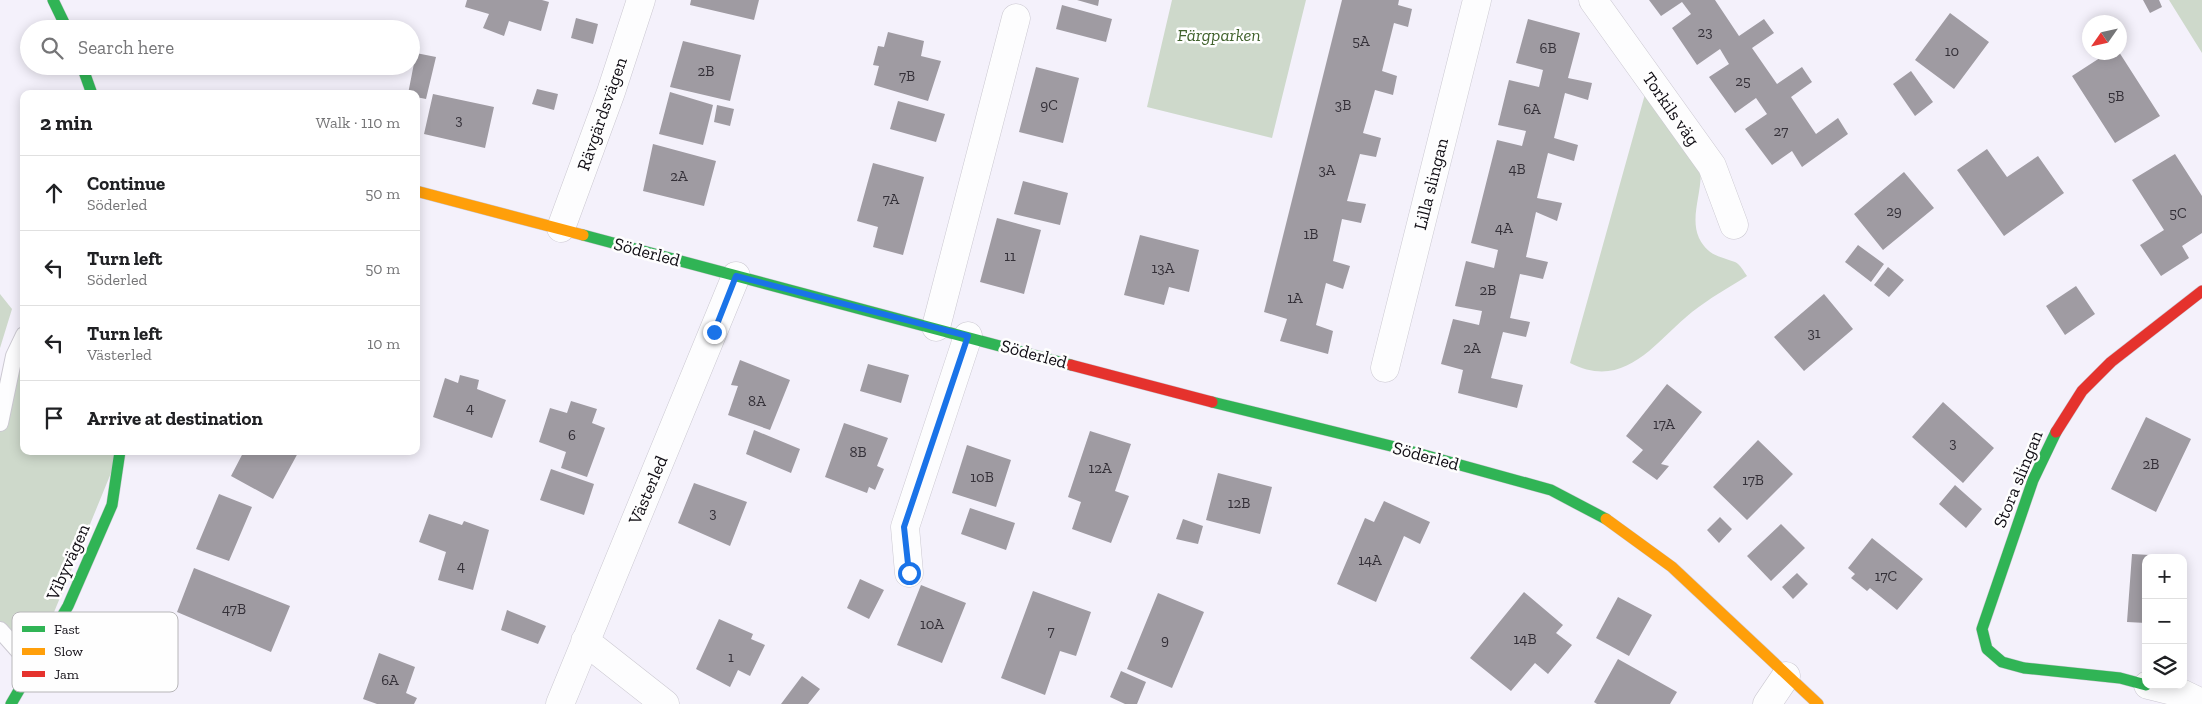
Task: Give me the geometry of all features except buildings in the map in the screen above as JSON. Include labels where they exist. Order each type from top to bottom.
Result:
[{"type":"street","points":[[53,0],[63,20]]},
{"type":"street","name":"Rävgärdsvägen","points":[[561,228],[611,92],[641,0]]},
{"type":"street","name":"Lilla slingan","points":[[1385,368],[1477,0]]},
{"type":"street","name":"Torkils väg","points":[[1593,0],[1712,166],[1734,225]]},
{"type":"street","points":[[936,327],[1016,18]]},
{"type":"street","points":[[85,75],[91,90]]},
{"type":"street","name":"Söderled","points":[[420,192],[1214,402],[1395,447],[1551,490],[1610,521],[1672,567],[1818,704]]},
{"type":"street","name":"Västerled","points":[[560,704],[736,276]]},
{"type":"street","name":"Stora slingan","points":[[2142,684],[2120,678],[2024,668],[2002,662],[1987,649],[1982,629],[2033,480],[2053,437],[2082,391],[2111,362],[2202,291]]},
{"type":"street","points":[[909,573],[904,527],[968,336]]},
{"type":"street","name":"Vibyvägen","points":[[64,612],[112,505],[119,455]]},
{"type":"street","points":[[585,641],[665,704]]},
{"type":"street","points":[[1767,704],[1786,676]]},
{"type":"street","points":[[2162,689],[2181,694],[2202,703]]},
{"type":"street","name":"Vibyvägen","points":[[11,704],[18,692]]},
{"type":"lane","points":[[0,423],[14,356],[20,343]]},
{"type":"lane","points":[[0,630],[12,644]]},
{"type":"green space","name":"Färgparken","points":[[1172,0],[1306,0],[1272,138],[1147,107]]},
{"type":"green space","points":[[2169,0],[2202,0],[2202,53]]},
{"type":"green space","points":[[1647,87],[1698,160],[1701,175],[1696,212],[1696,230],[1702,244],[1706,249],[1719,257],[1737,263],[1747,276],[1692,312],[1637,360],[1623,367],[1607,371],[1589,370],[1570,363]]},
{"type":"green space","points":[[0,294],[12,309],[0,348]]},
{"type":"green space","points":[[20,350],[20,455],[118,455],[54,612],[12,612],[12,644],[0,630],[0,423]]},
{"type":"traffic: fast","points":[[53,0],[63,20]]},
{"type":"traffic: fast","points":[[85,75],[91,90]]},
{"type":"traffic: fast","points":[[583,235],[1071,365]]},
{"type":"traffic: fast","points":[[1212,402],[1395,447],[1551,490],[1606,519]]},
{"type":"traffic: fast","points":[[2056,432],[2033,480],[1982,629],[1987,649],[2002,662],[2024,668],[2120,678],[2142,684]]},
{"type":"traffic: fast","points":[[65,612],[112,505],[119,455]]},
{"type":"traffic: fast","points":[[11,704],[18,692]]},
{"type":"traffic: slow","points":[[420,192],[583,235]]},
{"type":"traffic: slow","points":[[1606,519],[1672,567],[1818,704]]},
{"type":"traffic: jam","points":[[2056,432],[2082,391],[2111,362],[2202,291]]},
{"type":"traffic: jam","points":[[1071,365],[1212,402]]},
{"type":"route","points":[[714,332],[736,276],[968,336],[904,527],[909,573]]}]
